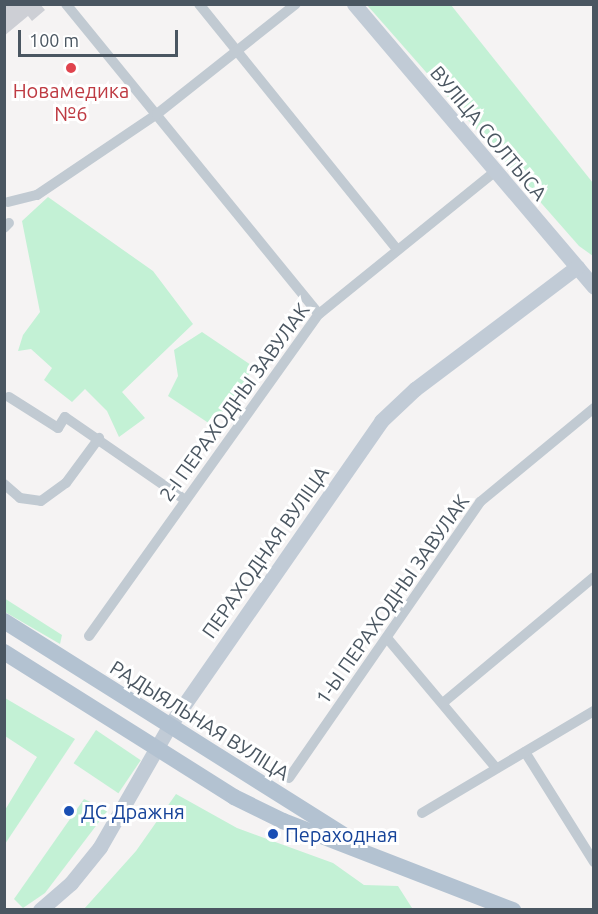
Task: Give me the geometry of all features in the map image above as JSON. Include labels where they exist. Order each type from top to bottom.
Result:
[{"type":"main road","name":"РАДЫЯЛЬНАЯ ВУЛІЦА","points":[[4,621],[374,854]]},
{"type":"main road","name":"РАДЫЯЛЬНАЯ ВУЛІЦА","points":[[4,652],[158,748],[280,820],[513,909]]},
{"type":"street","points":[[66,4],[319,314]]},
{"type":"street","points":[[199,4],[397,249]]},
{"type":"street","points":[[8,202],[37,195],[157,114],[296,4]]},
{"type":"street","name":"ВУЛІЦА СОЛТЫСА","points":[[354,4],[493,173],[594,287]]},
{"type":"street","name":"2-І ПЕРАХОДНЫ ЗАВУЛАК","points":[[89,636],[184,499],[319,314],[493,173]]},
{"type":"street","name":"ПЕРАХОДНАЯ ВУЛІЦА","points":[[40,909],[71,883],[100,847],[171,725],[381,421],[415,389],[577,267]]},
{"type":"street","points":[[9,397],[58,428],[65,417],[99,438],[184,499]]},
{"type":"street","name":"1-Ы ПЕРАХОДНЫ ЗАВУЛАК","points":[[289,778],[480,502],[594,408]]},
{"type":"street","points":[[4,483],[20,498],[41,501],[66,483],[99,438]]},
{"type":"street","points":[[444,702],[594,577]]},
{"type":"street","points":[[387,638],[444,702],[496,768]]},
{"type":"street","points":[[422,813],[594,711]]},
{"type":"street","points":[[525,752],[594,862]]},
{"type":"green space","points":[[367,5],[451,5],[593,183],[593,256],[579,246]]},
{"type":"green space","points":[[48,197],[153,271],[193,324],[122,392],[145,418],[119,437],[107,411],[85,389],[72,402],[44,380],[52,368],[31,349],[18,351],[23,335],[40,312],[22,221]]},
{"type":"green space","points":[[202,332],[254,367],[213,426],[168,396],[178,376],[174,350]]},
{"type":"green space","points":[[4,598],[62,635],[60,644],[5,612]]},
{"type":"green space","points":[[5,698],[75,739],[5,844],[5,810],[37,757],[5,736]]},
{"type":"green space","points":[[96,730],[141,760],[118,793],[74,763]]},
{"type":"green space","points":[[176,794],[237,828],[333,863],[364,885],[398,886],[412,908],[418,909],[84,909],[136,851]]},
{"type":"green space","points":[[84,799],[108,810],[45,893],[23,908],[14,899]]},
{"type":"building","points":[[4,4],[40,4],[45,10],[32,21],[28,16],[4,36]]},
{"type":"place","name":"Новамедика №6","points":[[71,68]]},
{"type":"place","name":"ДС Дражня","points":[[69,811]]},
{"type":"place","name":"Пераходная","points":[[273,834]]}]
